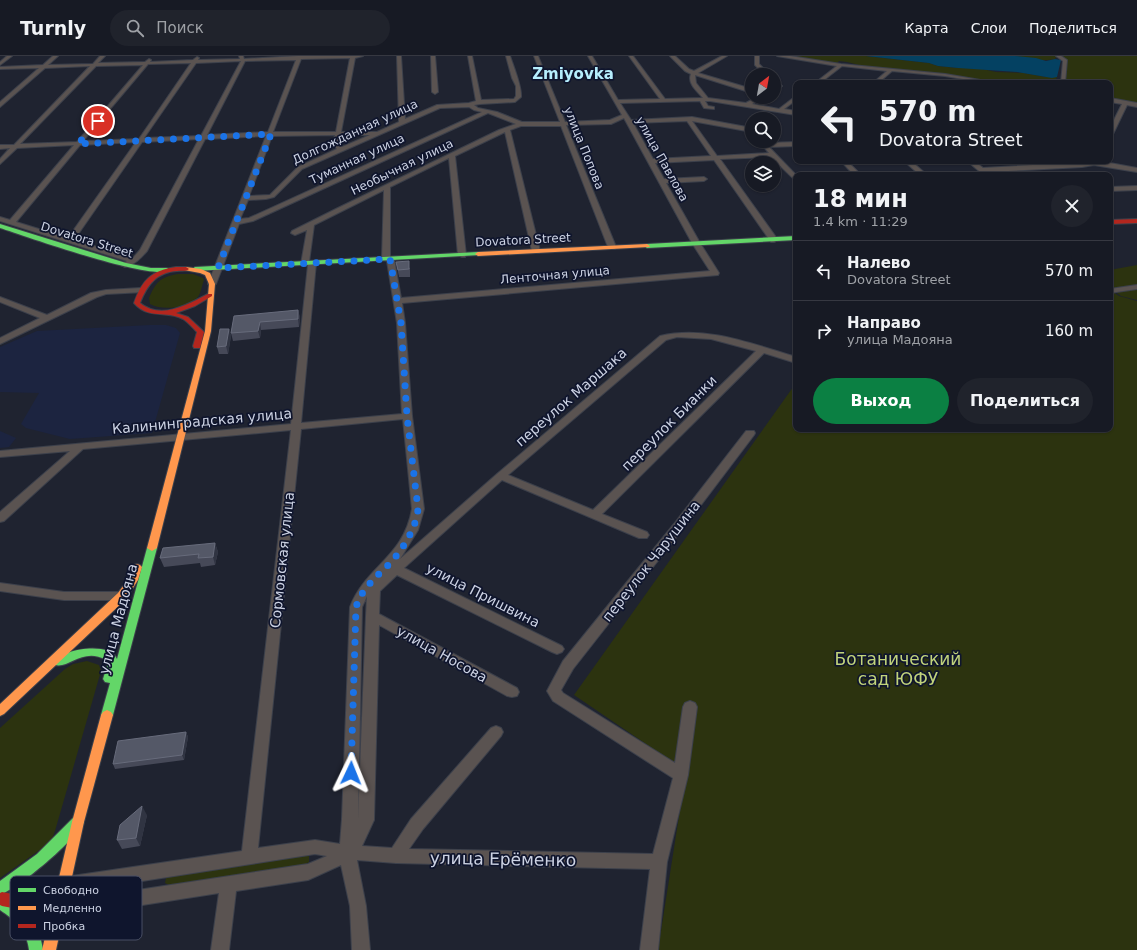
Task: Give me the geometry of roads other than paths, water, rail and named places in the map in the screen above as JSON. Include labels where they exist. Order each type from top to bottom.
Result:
[{"type":"main road","points":[[1113,222],[1137,221]]},
{"type":"main road","name":"Dovatora Street","points":[[0,226],[151,270],[308,264],[793,238]]},
{"type":"main road","name":"Dovatora Street","points":[[0,232],[135,274],[140,278],[142,288]]},
{"type":"main road","name":"Dovatora Street","points":[[212,284],[229,272],[251,266]]},
{"type":"main road","points":[[190,269],[199,270],[208,274],[212,284]]},
{"type":"main road","points":[[169,270],[156,276],[142,288],[137,303],[140,308],[149,311],[167,312],[188,306],[210,295]]},
{"type":"main road","name":"улица Мадояна","points":[[148,528],[177,438],[208,331],[212,284]]},
{"type":"main road","name":"улица Мадояна","points":[[67,876],[78,822],[177,438],[201,332],[186,318],[167,312]]},
{"type":"main road","name":"улица Мадояна","points":[[0,711],[122,596],[129,588],[133,580],[139,558]]},
{"type":"main road","points":[[46,668],[76,654],[94,651],[107,654],[111,658],[112,666],[103,704],[108,708]]},
{"type":"main road","points":[[20,876],[52,852],[78,822]]},
{"type":"main road","points":[[0,890],[10,883]]},
{"type":"main road","points":[[0,899],[10,901]]},
{"type":"main road","points":[[0,902],[10,907]]},
{"type":"main road","name":"улица Мадояна","points":[[49,950],[52,940]]},
{"type":"street","points":[[0,64],[10,56]]},
{"type":"street","points":[[0,105],[56,56]]},
{"type":"street","points":[[0,162],[103,56]]},
{"type":"street","points":[[11,223],[152,56]]},
{"type":"street","points":[[345,149],[337,146],[337,133],[353,56]]},
{"type":"street","points":[[0,68],[147,63],[196,59],[361,56]]},
{"type":"street","points":[[399,56],[402,122]]},
{"type":"street","points":[[433,56],[435,92]]},
{"type":"street","points":[[470,56],[479,102]]},
{"type":"street","points":[[470,105],[479,102],[516,100],[519,96],[518,86],[514,78],[508,56]]},
{"type":"street","name":"улица Попова","points":[[536,56],[612,247]]},
{"type":"street","name":"улица Павлова","points":[[590,56],[616,102],[630,123],[696,243],[715,273]]},
{"type":"street","points":[[631,56],[663,100]]},
{"type":"street","points":[[672,56],[686,70],[745,89]]},
{"type":"street","points":[[707,99],[692,80],[692,76],[694,73],[725,56]]},
{"type":"street","points":[[757,56],[757,64],[761,68]]},
{"type":"street","points":[[779,56],[970,80]]},
{"type":"street","points":[[1058,56],[1065,60],[1063,80]]},
{"type":"street","points":[[212,284],[300,57]]},
{"type":"street","points":[[130,263],[143,251],[204,138],[242,58]]},
{"type":"street","points":[[68,241],[77,232],[196,59]]},
{"type":"street","points":[[821,80],[841,65]]},
{"type":"street","points":[[879,80],[891,70]]},
{"type":"street","points":[[701,99],[706,107],[712,108]]},
{"type":"street","points":[[616,102],[707,99],[793,113]]},
{"type":"street","points":[[779,111],[793,100]]},
{"type":"street","points":[[495,113],[506,108],[503,101]]},
{"type":"street","points":[[1113,101],[1137,105]]},
{"type":"street","points":[[1113,128],[1125,103]]},
{"type":"street","name":"Долгожданная улица","points":[[246,198],[273,195],[295,171],[373,137],[379,132],[435,107],[445,105],[470,105]]},
{"type":"street","points":[[470,105],[476,109],[495,113],[521,124],[630,123],[688,119],[745,129]]},
{"type":"street","name":"Туманная улица","points":[[236,222],[251,220],[486,112]]},
{"type":"street","points":[[611,122],[625,116]]},
{"type":"street","points":[[688,119],[774,240]]},
{"type":"street","name":"Необычная улица","points":[[295,233],[387,186],[507,129],[521,124]]},
{"type":"street","points":[[507,129],[536,251]]},
{"type":"street","points":[[0,147],[140,142],[271,134],[379,132]]},
{"type":"street","points":[[781,144],[793,144]]},
{"type":"street","points":[[768,148],[793,176]]},
{"type":"street","points":[[452,155],[462,255]]},
{"type":"street","points":[[650,161],[773,155]]},
{"type":"street","points":[[847,164],[855,172]]},
{"type":"street","points":[[911,164],[920,172]]},
{"type":"street","points":[[974,164],[984,172]]},
{"type":"street","points":[[982,170],[1086,164]]},
{"type":"street","points":[[1106,164],[1137,170]]},
{"type":"street","points":[[661,181],[704,179]]},
{"type":"street","points":[[361,950],[358,906],[347,852],[350,819],[356,607],[359,599],[370,582],[400,551],[417,519],[418,509],[407,416],[402,330],[388,259],[387,186]]},
{"type":"street","points":[[1113,189],[1137,188]]},
{"type":"street","name":"Dovatora Street","points":[[0,219],[130,263]]},
{"type":"street","name":"Сормовская улица","points":[[250,856],[296,426],[311,225]]},
{"type":"street","name":"Ленточная улица","points":[[397,301],[715,273]]},
{"type":"street","points":[[1113,291],[1137,287]]},
{"type":"street","points":[[0,340],[101,293],[142,288]]},
{"type":"street","points":[[0,299],[47,318]]},
{"type":"street","name":"переулок Маршака","points":[[347,852],[361,831],[366,820],[372,599],[374,590],[501,476],[663,338],[676,335],[720,339],[793,359]]},
{"type":"street","name":"переулок Бианки","points":[[595,515],[762,350]]},
{"type":"street","name":"Калининградская улица","points":[[0,454],[407,416]]},
{"type":"street","name":"переулок Чарушина","points":[[681,775],[558,697],[554,691],[568,665],[678,527],[750,433]]},
{"type":"street","points":[[0,518],[80,447]]},
{"type":"street","points":[[501,476],[643,535]]},
{"type":"street","name":"улица Пришвина","points":[[396,569],[557,649]]},
{"type":"street","points":[[0,587],[64,596],[122,596]]},
{"type":"street","name":"улица Носова","points":[[372,616],[512,692]]},
{"type":"street","points":[[649,950],[659,862],[681,775],[690,707]]},
{"type":"street","points":[[396,856],[405,840],[417,824],[496,732]]},
{"type":"street","name":"улица Ерёменко","points":[[122,876],[314,847],[347,852],[396,856],[659,862]]},
{"type":"street","points":[[142,898],[308,872],[317,869],[347,852]]},
{"type":"street","points":[[220,950],[228,885]]},
{"type":"district","name":"Zmiyovka","points":[[573,74]]},
{"type":"park label","name":"Ботанический сад ЮФУ","points":[[898,669]]}]
